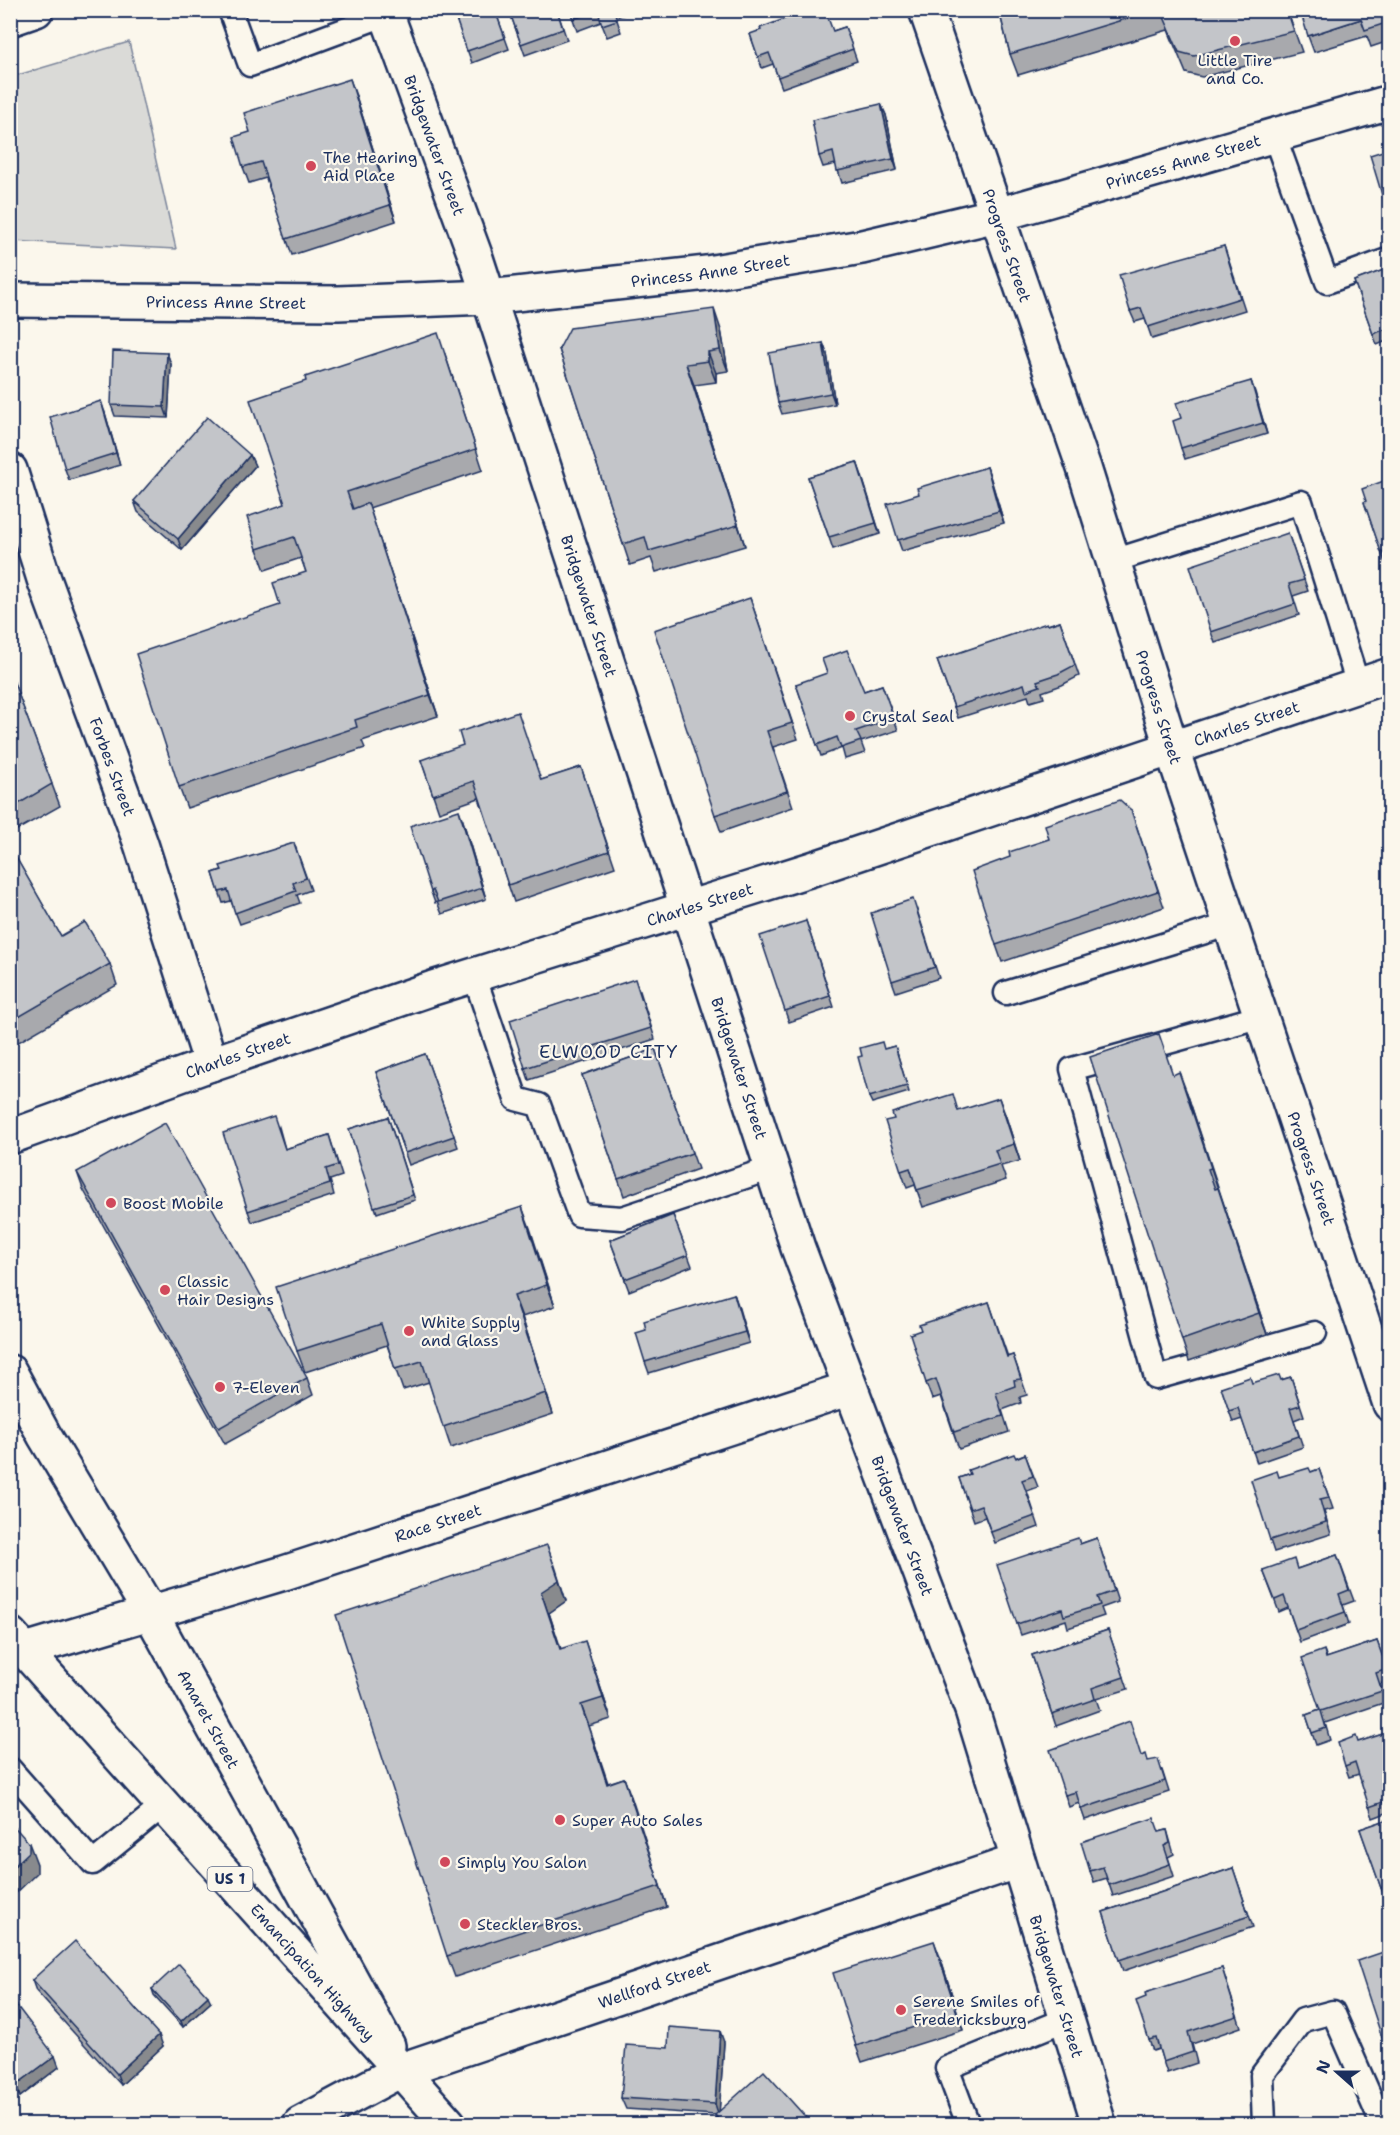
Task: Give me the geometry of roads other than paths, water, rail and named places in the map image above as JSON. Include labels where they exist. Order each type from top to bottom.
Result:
[{"type":"street","points":[[10,19],[36,10]]},
{"type":"street","name":"Progress Street","points":[[926,10],[1084,468],[1172,746],[1389,1404]]},
{"type":"street","name":"Bridgewater Street","points":[[386,13],[475,255],[798,1248],[972,1710],[1099,2124]]},
{"type":"street","name":"Princess Anne Street","points":[[10,300],[338,303],[488,297],[707,273],[862,246],[997,215],[1389,102]]},
{"type":"street","name":"Forbes Street","points":[[10,470],[44,579],[141,844],[211,1064]]},
{"type":"street","name":"Charles Street","points":[[10,1137],[211,1064],[474,975],[812,870],[1172,746],[1389,675]]},
{"type":"street","name":"Amaret Street","points":[[10,1372],[44,1435],[150,1612],[401,2070]]},
{"type":"street","name":"Race Street","points":[[18,1642],[150,1612],[284,1573],[850,1388]]},
{"type":"street","name":"Emancipation Highway","points":[[18,1642],[449,2124]]},
{"type":"street","name":"Wellford Street","points":[[300,2124],[401,2070],[1018,1861]]},
{"type":"lane","points":[[230,10],[250,65],[386,13]]},
{"type":"lane","points":[[1274,135],[1327,282],[1389,259]]},
{"type":"lane","points":[[1113,561],[1301,502],[1358,685]]},
{"type":"lane","points":[[1006,993],[1231,924]]},
{"type":"lane","points":[[474,975],[516,1099],[539,1105],[579,1215],[622,1218],[772,1168]]},
{"type":"lane","points":[[1262,1016],[1072,1069],[1156,1378],[1315,1334]]},
{"type":"lane","points":[[10,1769],[93,1863],[164,1805]]},
{"type":"lane","points":[[1264,2124],[1262,2075],[1302,2020],[1333,2012],[1382,2124]]},
{"type":"lane","points":[[968,2124],[947,2068],[1067,2019]]},
{"type":"place","name":"Little Tire and Co.","points":[[1235,41]]},
{"type":"place","name":"The Hearing Aid Place","points":[[311,166]]},
{"type":"place","name":"Crystal Seal","points":[[850,716]]},
{"type":"place","name":"Boost Mobile","points":[[111,1203]]},
{"type":"place","name":"Classic Hair Designs","points":[[165,1290]]},
{"type":"place","name":"White Supply and Glass","points":[[409,1331]]},
{"type":"place","name":"7-Eleven","points":[[220,1387]]},
{"type":"place","name":"Super Auto Sales","points":[[560,1820]]},
{"type":"place","name":"Simply You Salon","points":[[445,1862]]},
{"type":"place","name":"Steckler Bros.","points":[[465,1924]]},
{"type":"place","name":"Serene Smiles of Fredericksburg","points":[[901,2010]]},
{"type":"district","name":"ELWOOD CITY","points":[[609,1052]]}]
